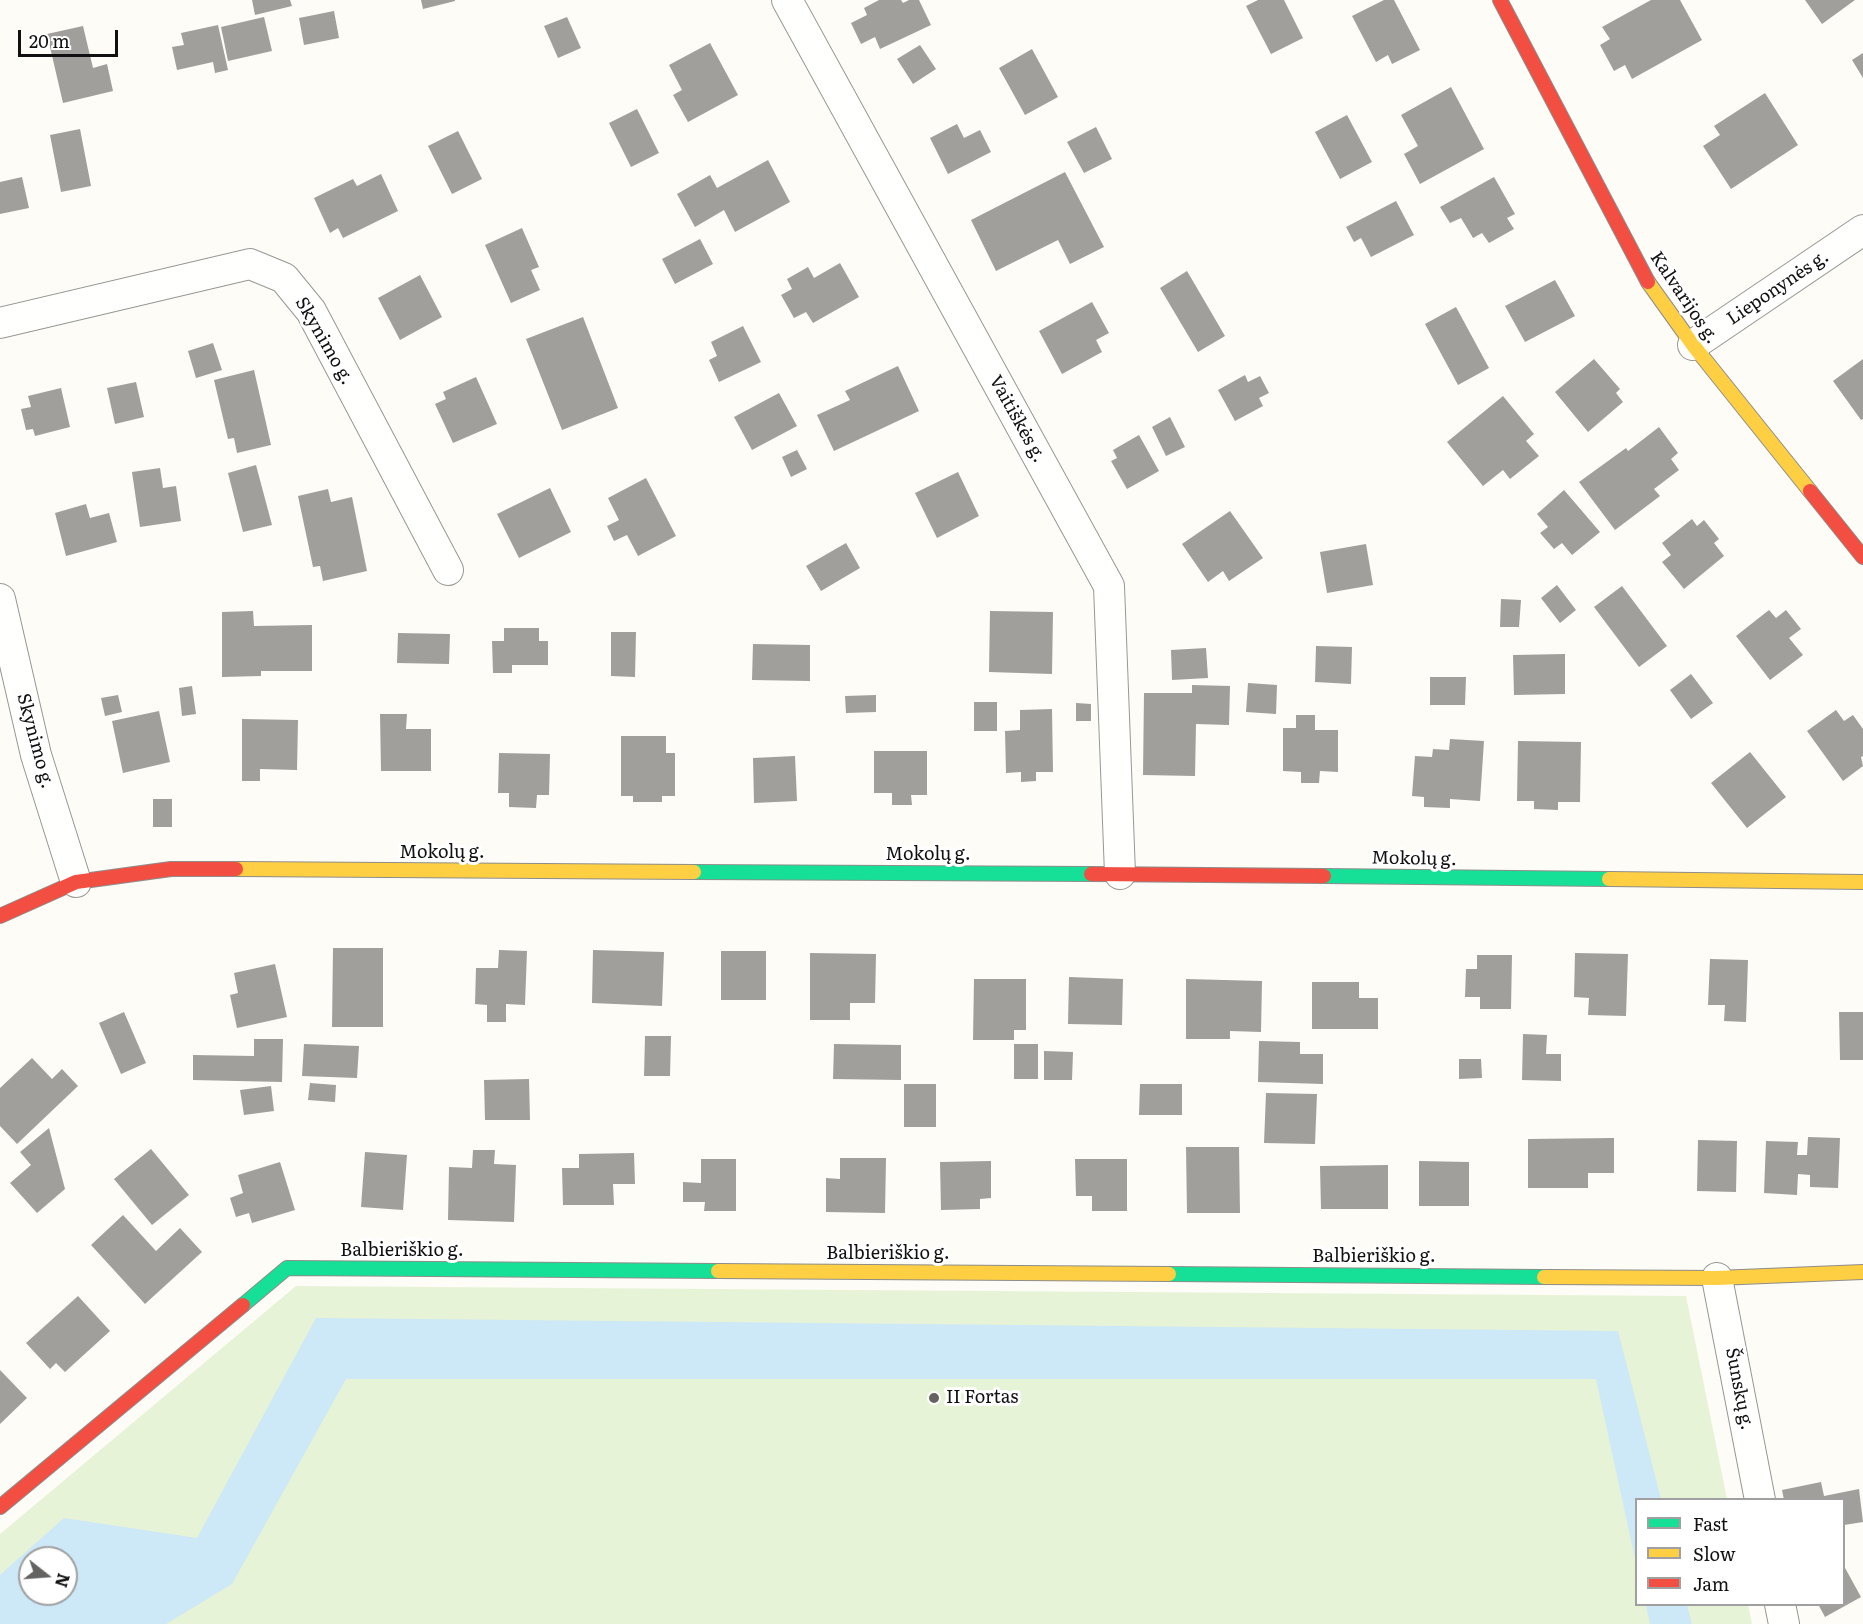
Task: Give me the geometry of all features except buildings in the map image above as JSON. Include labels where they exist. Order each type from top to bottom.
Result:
[{"type":"street","name":"Vaitiškės g.","points":[[787,0],[1108,586],[1120,874]]},
{"type":"street","name":"Kalvarijos g.","points":[[1500,0],[1648,282],[1693,345],[1863,557]]},
{"type":"street","name":"Lieponynės g.","points":[[1693,345],[1863,230]]},
{"type":"street","name":"Skynimo g.","points":[[0,323],[250,264],[284,278],[311,311],[448,570]]},
{"type":"street","name":"Skynimo g.","points":[[0,599],[36,755],[76,882]]},
{"type":"street","name":"Mokolų g.","points":[[0,916],[76,882],[171,869],[1120,874],[1863,882]]},
{"type":"street","name":"Balbieriškio g.","points":[[0,1507],[287,1268],[1717,1278],[1863,1272]]},
{"type":"street","name":"Šunskų g.","points":[[1717,1278],[1760,1498]]},
{"type":"street","points":[[1780,1606],[1784,1624]]},
{"type":"green space","name":"II Fortas","points":[[296,1286],[1686,1296],[1727,1498],[1635,1498],[1635,1606],[1748,1606],[1752,1624],[0,1624],[0,1534]]},
{"type":"water","points":[[316,1318],[1618,1331],[1661,1498],[1635,1498],[1635,1558],[1596,1379],[346,1379],[232,1584],[166,1624],[0,1624],[0,1575],[18,1559],[18,1606],[78,1606],[78,1546],[33,1546],[64,1518],[197,1538]]},
{"type":"water","points":[[1646,1606],[1687,1606],[1692,1624],[1650,1624]]},
{"type":"traffic: fast","points":[[694,872],[1091,874]]},
{"type":"traffic: fast","points":[[1324,876],[1609,879]]},
{"type":"traffic: fast","points":[[243,1305],[287,1268],[718,1271]]},
{"type":"traffic: fast","points":[[1169,1274],[1544,1277]]},
{"type":"traffic: slow","points":[[1648,282],[1693,345],[1810,491]]},
{"type":"traffic: slow","points":[[236,869],[694,872]]},
{"type":"traffic: slow","points":[[1609,879],[1863,882]]},
{"type":"traffic: slow","points":[[718,1271],[1169,1274]]},
{"type":"traffic: slow","points":[[1544,1277],[1717,1278],[1863,1272]]},
{"type":"traffic: jam","points":[[1500,0],[1648,282]]},
{"type":"traffic: jam","points":[[1810,491],[1863,557]]},
{"type":"traffic: jam","points":[[0,916],[76,882],[171,869],[236,869]]},
{"type":"traffic: jam","points":[[1091,874],[1324,876]]},
{"type":"traffic: jam","points":[[0,1507],[243,1305]]},
{"type":"place","name":"II Fortas","points":[[934,1398]]}]
